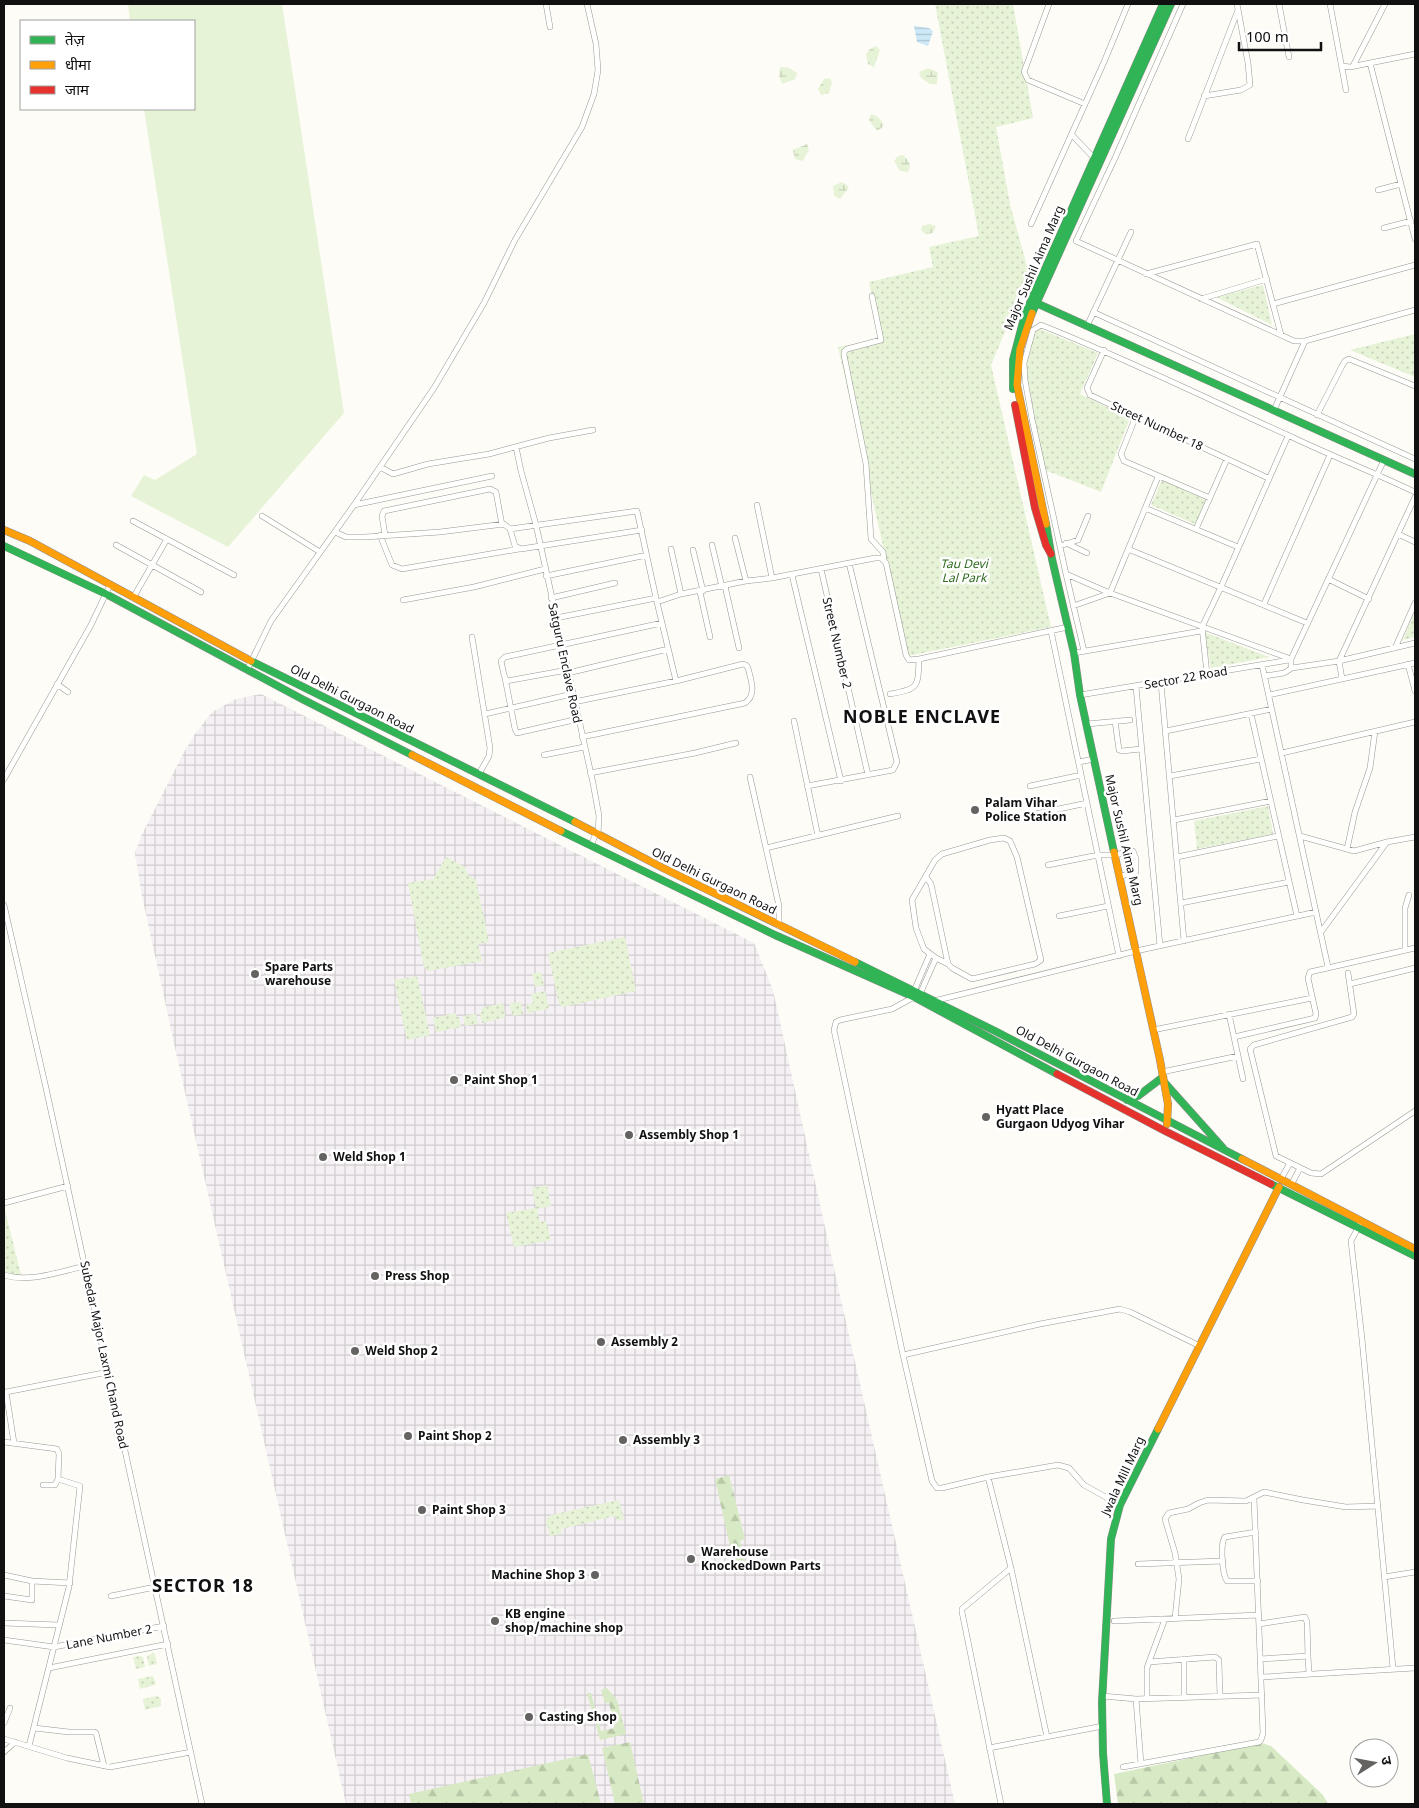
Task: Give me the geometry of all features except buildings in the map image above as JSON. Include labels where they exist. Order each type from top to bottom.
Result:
[{"type":"main road","name":"Major Sushil Aima Marg","points":[[1034,302],[1163,4]]},
{"type":"main road","name":"Major Sushil Aima Marg","points":[[1165,1130],[1168,1122],[1168,1104],[1154,1030],[1080,695],[1074,653],[1051,554],[1046,548],[1034,502],[1011,379],[1012,354],[1025,314],[1034,302],[1067,236],[1171,4]]},
{"type":"main road","points":[[1034,302],[1415,474]]},
{"type":"main road","name":"Old Delhi Gurgaon Road","points":[[4,530],[30,541],[251,661],[916,994],[1165,1130],[1280,1183],[1291,1185],[1359,1225],[1415,1249]]},
{"type":"main road","name":"Old Delhi Gurgaon Road","points":[[4,546],[106,594],[247,670],[591,846],[792,942],[934,1001],[995,1031],[1226,1151],[1280,1183],[1415,1256]]},
{"type":"main road","points":[[792,942],[796,933]]},
{"type":"main road","points":[[1127,1100],[1138,1096],[1163,1077],[1226,1151]]},
{"type":"main road","name":"Jwala Mill Marg","points":[[1106,1804],[1103,1696],[1111,1536],[1115,1517],[1280,1183]]},
{"type":"street","points":[[546,4],[550,27]]},
{"type":"street","points":[[247,670],[271,622],[434,388],[484,303],[515,240],[582,126],[594,94],[598,70],[596,44],[587,4]]},
{"type":"street","points":[[1049,4],[1024,72],[1028,80],[1085,104]]},
{"type":"street","points":[[1031,224],[1072,135],[1128,4]]},
{"type":"street","points":[[1076,241],[1183,4]]},
{"type":"street","points":[[1279,4],[1290,57]]},
{"type":"street","points":[[1331,4],[1346,90]]},
{"type":"street","points":[[1353,66],[1385,4]]},
{"type":"street","points":[[1204,96],[1240,90],[1250,85],[1238,7]]},
{"type":"street","points":[[1188,139],[1238,7]]},
{"type":"street","points":[[1342,66],[1353,66],[1415,54]]},
{"type":"street","points":[[1370,63],[1415,239]]},
{"type":"street","points":[[1072,135],[1095,159]]},
{"type":"street","points":[[1378,190],[1401,184]]},
{"type":"street","points":[[1384,228],[1411,221]]},
{"type":"street","points":[[1087,326],[1131,232]]},
{"type":"street","points":[[1067,236],[1294,341],[1305,341],[1415,310]]},
{"type":"street","points":[[1146,274],[1256,244],[1281,335]]},
{"type":"street","points":[[1273,304],[1415,264]]},
{"type":"street","points":[[1201,299],[1267,279]]},
{"type":"street","points":[[872,296],[881,340],[847,349],[844,355],[866,464],[872,541],[884,555],[906,655],[909,660],[919,659],[1068,627]]},
{"type":"street","points":[[1093,312],[1415,459]]},
{"type":"street","points":[[1084,651],[1066,574],[1063,544],[1032,419],[1025,380],[1024,363],[1033,330],[1041,325],[1104,350],[1288,436],[1415,492]]},
{"type":"street","points":[[1274,410],[1305,341]]},
{"type":"street","name":"Street Number 18","points":[[1104,350],[1087,388],[1088,393],[1268,478]]},
{"type":"street","points":[[1317,415],[1342,366],[1349,359],[1415,386]]},
{"type":"street","points":[[1136,416],[1121,458],[1158,477],[1210,498]]},
{"type":"street","points":[[380,467],[392,474],[428,464],[490,454],[593,430]]},
{"type":"street","points":[[1207,674],[1202,629],[1288,436]]},
{"type":"street","name":"Satguru Enclave Road","points":[[516,447],[536,525],[591,776],[590,784],[596,820],[596,833],[591,846]]},
{"type":"street","points":[[1264,604],[1330,455]]},
{"type":"street","points":[[1196,529],[1227,459]]},
{"type":"street","points":[[1292,668],[1291,660],[1384,460]]},
{"type":"street","points":[[354,505],[492,476]]},
{"type":"street","points":[[1073,606],[1110,593],[1158,477]]},
{"type":"street","points":[[502,525],[496,492],[490,489],[384,511],[382,516],[382,535],[392,565],[402,569],[642,530]]},
{"type":"street","points":[[1342,679],[1339,662],[1415,497]]},
{"type":"street","points":[[757,505],[772,578]]},
{"type":"street","points":[[1145,508],[1238,547]]},
{"type":"street","points":[[510,529],[636,511],[676,681]]},
{"type":"street","points":[[262,516],[320,552]]},
{"type":"street","points":[[1063,544],[1080,539],[1088,516]]},
{"type":"street","points":[[133,521],[234,576]]},
{"type":"street","points":[[335,532],[346,537],[440,532],[507,525],[518,549]]},
{"type":"street","points":[[1398,534],[1415,542]]},
{"type":"street","points":[[735,538],[746,581]]},
{"type":"street","points":[[133,598],[167,539]]},
{"type":"street","points":[[712,544],[739,648]]},
{"type":"street","points":[[1063,544],[1087,552]]},
{"type":"street","points":[[116,545],[201,592]]},
{"type":"street","points":[[671,548],[681,594]]},
{"type":"street","points":[[1128,549],[1264,604],[1307,624]]},
{"type":"street","points":[[693,550],[710,637]]},
{"type":"street","points":[[546,576],[647,555]]},
{"type":"street","points":[[556,618],[875,558],[884,560]]},
{"type":"street","points":[[807,786],[893,770],[897,762],[849,563]]},
{"type":"street","points":[[403,600],[474,587],[545,569]]},
{"type":"street","name":"Street Number 2","points":[[821,569],[868,775]]},
{"type":"street","points":[[1066,574],[1202,629],[1291,660]]},
{"type":"street","points":[[792,575],[841,781]]},
{"type":"street","points":[[1328,579],[1369,599]]},
{"type":"street","points":[[551,598],[615,583]]},
{"type":"street","points":[[4,780],[110,585]]},
{"type":"street","points":[[1395,648],[1415,603]]},
{"type":"street","points":[[578,719],[515,732],[501,661],[505,657],[662,623]]},
{"type":"street","points":[[1074,653],[1202,629]]},
{"type":"street","points":[[1050,631],[1119,956]]},
{"type":"street","points":[[472,637],[490,748],[479,774]]},
{"type":"street","points":[[1265,676],[1284,673],[1292,668],[1339,662],[1415,643]]},
{"type":"street","points":[[505,678],[510,681],[567,671],[668,649]]},
{"type":"street","points":[[890,694],[908,690],[915,686],[918,682],[919,659]]},
{"type":"street","name":"Sector 22 Road","points":[[1080,695],[1291,660]]},
{"type":"street","points":[[1269,695],[1415,663]]},
{"type":"street","points":[[574,702],[676,681],[745,664],[748,668],[752,694],[745,703],[582,737]]},
{"type":"street","points":[[1408,664],[1415,691]]},
{"type":"street","points":[[1262,665],[1328,967]]},
{"type":"street","points":[[1161,682],[1184,941]]},
{"type":"street","points":[[57,684],[68,692]]},
{"type":"street","points":[[1136,687],[1160,946]]},
{"type":"street","points":[[485,714],[572,694]]},
{"type":"street","points":[[1166,731],[1272,709]]},
{"type":"street","points":[[1251,714],[1296,916]]},
{"type":"street","points":[[1087,724],[1130,720]]},
{"type":"street","points":[[794,721],[818,836]]},
{"type":"street","points":[[1115,721],[1119,750],[1141,749]]},
{"type":"street","points":[[1282,753],[1415,722]]},
{"type":"street","points":[[1347,849],[1355,812],[1370,768],[1376,731]]},
{"type":"street","points":[[591,776],[736,743]]},
{"type":"street","points":[[544,755],[584,747]]},
{"type":"street","points":[[1079,762],[1094,759]]},
{"type":"street","points":[[1170,776],[1261,759]]},
{"type":"street","points":[[1030,786],[1082,775]]},
{"type":"street","points":[[750,777],[780,912],[779,926]]},
{"type":"street","points":[[1174,820],[1270,801]]},
{"type":"street","points":[[1035,814],[1086,803]]},
{"type":"street","points":[[766,848],[898,816]]},
{"type":"street","points":[[1177,857],[1278,836]]},
{"type":"street","points":[[1300,836],[1356,850],[1415,837]]},
{"type":"street","points":[[1004,838],[1010,840],[1017,857],[1041,960],[1039,963],[976,979],[969,978],[930,954],[924,949],[918,935],[912,900],[926,877],[935,860],[942,854],[990,840],[1004,838]]},
{"type":"street","points":[[1321,932],[1387,842]]},
{"type":"street","points":[[1048,865],[1098,855],[1116,856],[1132,851],[1136,859],[1136,872],[1121,876]]},
{"type":"street","points":[[926,877],[930,884],[948,964]]},
{"type":"street","points":[[1181,903],[1289,882]]},
{"type":"street","points":[[1405,950],[1405,908],[1409,895]]},
{"type":"street","name":"Subedar Major Laxmi Chand Road","points":[[4,905],[68,1186],[202,1804]]},
{"type":"street","points":[[1059,916],[1108,906]]},
{"type":"street","points":[[934,1001],[1136,951],[1316,912]]},
{"type":"street","points":[[1234,1037],[1314,1018],[1316,1014],[1308,978],[1309,973],[1415,948]]},
{"type":"street","points":[[916,994],[930,954]]},
{"type":"street","points":[[936,958],[916,994],[892,1009],[840,1020],[836,1022],[834,1030],[903,1355],[934,1485],[942,1488],[1058,1464],[1069,1468],[1088,1487],[1120,1506]]},
{"type":"street","points":[[1350,984],[1415,968]]},
{"type":"street","points":[[1348,973],[1354,1014],[1352,1017],[1254,1045],[1250,1049],[1274,1152],[1278,1158],[1300,1168],[1316,1174],[1325,1172],[1415,1111]]},
{"type":"street","points":[[1154,1030],[1312,998]]},
{"type":"street","points":[[1229,1014],[1243,1079]]},
{"type":"street","points":[[1163,1077],[1238,1056]]},
{"type":"street","points":[[1280,1183],[1290,1163]]},
{"type":"street","points":[[1291,1185],[1300,1168]]},
{"type":"street","points":[[4,1203],[68,1186]]},
{"type":"street","points":[[1359,1225],[1351,1241],[1393,1668]]},
{"type":"street","points":[[4,1275],[28,1278],[85,1266]]},
{"type":"street","points":[[903,1355],[1040,1324],[1120,1309],[1200,1346]]},
{"type":"street","points":[[14,1443],[6,1392],[108,1372]]},
{"type":"street","points":[[4,1442],[57,1449],[59,1454],[56,1486],[43,1485]]},
{"type":"street","points":[[988,1477],[1011,1568],[1048,1737]]},
{"type":"street","points":[[29,1746],[70,1583],[80,1486],[58,1479]]},
{"type":"street","points":[[1175,1618],[1179,1579],[1177,1563],[1166,1524],[1166,1515],[1188,1509],[1208,1500],[1246,1501],[1261,1493],[1269,1492],[1346,1507],[1378,1506]]},
{"type":"street","points":[[1124,1767],[1259,1742],[1262,1736],[1262,1677],[1254,1498]]},
{"type":"street","points":[[1256,1532],[1224,1538],[1223,1561],[1224,1576],[1227,1581],[1258,1581]]},
{"type":"street","points":[[1138,1564],[1223,1561]]},
{"type":"street","points":[[1002,1804],[962,1609],[1011,1568]]},
{"type":"street","points":[[1384,1577],[1415,1572]]},
{"type":"street","points":[[4,1575],[32,1581],[70,1583]]},
{"type":"street","points":[[4,1596],[32,1600],[32,1581]]},
{"type":"street","points":[[110,1596],[155,1587]]},
{"type":"street","points":[[1114,1621],[1259,1615]]},
{"type":"street","points":[[1259,1624],[1305,1617],[1307,1622],[1309,1673]]},
{"type":"street","points":[[1147,1699],[1147,1668],[1165,1619]]},
{"type":"street","points":[[4,1623],[59,1625]]},
{"type":"street","name":"Lane Number 2","points":[[4,1640],[54,1647],[164,1626]]},
{"type":"street","points":[[49,1668],[168,1644]]},
{"type":"street","points":[[1260,1659],[1308,1656]]},
{"type":"street","points":[[1149,1662],[1217,1658],[1219,1663],[1220,1696]]},
{"type":"street","points":[[1184,1659],[1184,1697]]},
{"type":"street","points":[[1262,1677],[1415,1668]]},
{"type":"street","points":[[1103,1696],[1147,1699],[1262,1695]]},
{"type":"street","points":[[1136,1699],[1141,1764]]},
{"type":"street","points":[[4,1723],[10,1708]]},
{"type":"street","points":[[989,1748],[1103,1726]]},
{"type":"street","points":[[34,1728],[96,1733],[104,1766]]},
{"type":"street","points":[[4,1739],[67,1758],[104,1766],[117,1766],[191,1752]]},
{"type":"street","points":[[4,1752],[15,1742]]},
{"type":"shaded area","points":[[261,694],[754,943],[773,990],[955,1804],[346,1804],[177,1057],[142,896],[135,853],[142,834],[184,752],[212,712],[236,699]]},
{"type":"green space","points":[[128,4],[282,4],[344,413],[228,547],[131,496],[144,475],[155,480],[197,454],[144,110],[195,110],[195,20],[130,20]]},
{"type":"green space","name":"Tau Devi Lal Park","points":[[935,4],[1013,4],[1033,118],[996,127],[1010,204],[1029,274],[991,365],[1051,627],[908,656],[838,347],[881,339],[869,282],[933,267],[929,247],[979,236]]},
{"type":"green space","points":[[876,46],[880,50],[874,67],[868,64],[866,54]]},
{"type":"green space","points":[[780,67],[789,68],[797,73],[795,79],[782,84],[779,75]]},
{"type":"green space","points":[[928,68],[938,72],[937,84],[930,84],[921,78],[919,72]]},
{"type":"green space","points":[[830,78],[832,83],[829,93],[821,95],[818,89],[824,79]]},
{"type":"green space","points":[[871,114],[879,118],[884,126],[877,131],[869,120]]},
{"type":"green space","points":[[807,144],[809,150],[803,161],[795,159],[793,150]]},
{"type":"green space","points":[[903,155],[909,163],[908,172],[900,171],[894,161],[898,156]]},
{"type":"green space","points":[[842,182],[849,187],[840,199],[834,196],[833,186]]},
{"type":"green space","points":[[929,224],[936,226],[933,233],[925,234],[921,230],[922,226]]},
{"type":"green space","points":[[1263,285],[1272,325],[1216,297]]},
{"type":"green space","points":[[1030,325],[1098,353],[1080,394],[1130,418],[1101,492],[1040,468],[1028,405],[1024,363]]},
{"type":"green space","points":[[1415,334],[1415,377],[1350,350]]},
{"type":"green space","points":[[1162,480],[1206,500],[1195,524],[1151,505]]},
{"type":"green space","points":[[1415,611],[1415,637],[1403,640]]},
{"type":"green space","points":[[1204,632],[1269,657],[1211,668]]},
{"type":"green space","points":[[1268,806],[1273,834],[1197,849],[1194,821]]},
{"type":"green space","points":[[446,857],[465,867],[468,875],[476,880],[489,942],[478,944],[482,961],[428,971],[424,967],[408,883],[433,879]]},
{"type":"green space","points":[[625,937],[636,991],[563,1007],[559,1004],[548,953]]},
{"type":"green space","points":[[541,972],[544,985],[535,987],[532,974]]},
{"type":"green space","points":[[417,976],[430,1035],[407,1040],[394,980]]},
{"type":"green space","points":[[545,991],[549,1007],[528,1013],[526,1005],[533,1003],[531,994]]},
{"type":"green space","points":[[521,1002],[523,1014],[513,1016],[509,1004]]},
{"type":"green space","points":[[503,1003],[504,1018],[482,1023],[481,1008]]},
{"type":"green space","points":[[456,1013],[461,1027],[436,1031],[433,1018]]},
{"type":"green space","points":[[476,1014],[478,1024],[465,1026],[463,1016]]},
{"type":"green space","points":[[547,1185],[551,1206],[537,1209],[540,1222],[546,1221],[551,1240],[514,1247],[506,1213],[536,1208],[532,1188]]},
{"type":"green space","points":[[4,1210],[21,1275],[9,1274],[4,1270]]},
{"type":"green space","points":[[729,1475],[745,1539],[740,1541],[748,1570],[736,1573],[715,1479]]},
{"type":"green space","points":[[619,1500],[624,1519],[617,1521],[615,1516],[561,1529],[561,1534],[550,1536],[546,1520],[551,1515]]},
{"type":"green space","points":[[155,1654],[157,1664],[149,1666],[147,1656]]},
{"type":"green space","points":[[133,1657],[143,1657],[145,1667],[136,1669]]},
{"type":"green space","points":[[153,1676],[155,1685],[140,1689],[138,1679]]},
{"type":"green space","points":[[607,1688],[617,1700],[626,1734],[600,1740],[587,1693],[591,1693],[601,1731],[615,1728],[609,1703],[605,1703],[601,1690]]},
{"type":"green space","points":[[157,1696],[161,1699],[161,1706],[145,1710],[143,1699]]},
{"type":"green space","points":[[630,1742],[644,1804],[615,1804],[602,1748]]},
{"type":"green space","points":[[1262,1743],[1271,1746],[1323,1795],[1328,1804],[1118,1804],[1114,1774]]},
{"type":"green space","points":[[588,1754],[601,1804],[411,1804],[409,1794]]},
{"type":"water","points":[[914,26],[929,28],[933,31],[928,46],[917,42]]},
{"type":"traffic: fast","points":[[1013,389],[1013,360],[1025,314],[1163,4]]},
{"type":"traffic: fast","points":[[1032,313],[1171,4]]},
{"type":"traffic: fast","points":[[1034,302],[1415,474]]},
{"type":"traffic: fast","points":[[1046,524],[1114,852]]},
{"type":"traffic: fast","points":[[4,546],[106,594],[302,699],[412,755]]},
{"type":"traffic: fast","points":[[251,661],[575,822]]},
{"type":"traffic: fast","points":[[561,831],[775,935],[914,997],[1057,1074]]},
{"type":"traffic: fast","points":[[855,962],[995,1031],[1242,1159]]},
{"type":"traffic: fast","points":[[1127,1100],[1138,1096],[1163,1077]]},
{"type":"traffic: fast","points":[[1164,1082],[1223,1148]]},
{"type":"traffic: fast","points":[[1271,1184],[1415,1256]]},
{"type":"traffic: fast","points":[[1107,1804],[1102,1702],[1111,1539],[1120,1505],[1158,1429]]},
{"type":"traffic: slow","points":[[1032,313],[1020,349],[1017,385],[1046,524]]},
{"type":"traffic: slow","points":[[4,530],[30,541],[251,661]]},
{"type":"traffic: slow","points":[[412,755],[561,831]]},
{"type":"traffic: slow","points":[[575,822],[663,868],[855,962]]},
{"type":"traffic: slow","points":[[1114,852],[1160,1060],[1168,1104],[1167,1124]]},
{"type":"traffic: slow","points":[[1242,1159],[1415,1249]]},
{"type":"traffic: slow","points":[[1158,1429],[1279,1187]]},
{"type":"traffic: jam","points":[[1015,405],[1035,508],[1046,545],[1051,554]]},
{"type":"traffic: jam","points":[[1057,1074],[1271,1184]]},
{"type":"place","name":"Palam Vihar Police Station","points":[[975,810]]},
{"type":"place","name":"Spare Parts warehouse","points":[[255,974]]},
{"type":"place","name":"Paint Shop 1","points":[[454,1080]]},
{"type":"place","name":"Hyatt Place Gurgaon Udyog Vihar","points":[[986,1117]]},
{"type":"place","name":"Assembly Shop 1","points":[[629,1135]]},
{"type":"place","name":"Weld Shop 1","points":[[323,1157]]},
{"type":"place","name":"Press Shop","points":[[375,1276]]},
{"type":"place","name":"Assembly 2","points":[[601,1342]]},
{"type":"place","name":"Weld Shop 2","points":[[355,1351]]},
{"type":"place","name":"Paint Shop 2","points":[[408,1436]]},
{"type":"place","name":"Assembly 3","points":[[623,1440]]},
{"type":"place","name":"Paint Shop 3","points":[[422,1510]]},
{"type":"place","name":"Warehouse KnockedDown Parts","points":[[691,1559]]},
{"type":"place","name":"Machine Shop 3","points":[[595,1575]]},
{"type":"place","name":"KB engine shop/machine shop","points":[[495,1621]]},
{"type":"place","name":"Casting Shop","points":[[529,1717]]},
{"type":"district","name":"NOBLE ENCLAVE","points":[[922,717]]},
{"type":"district","name":"SECTOR 18","points":[[203,1586]]}]
